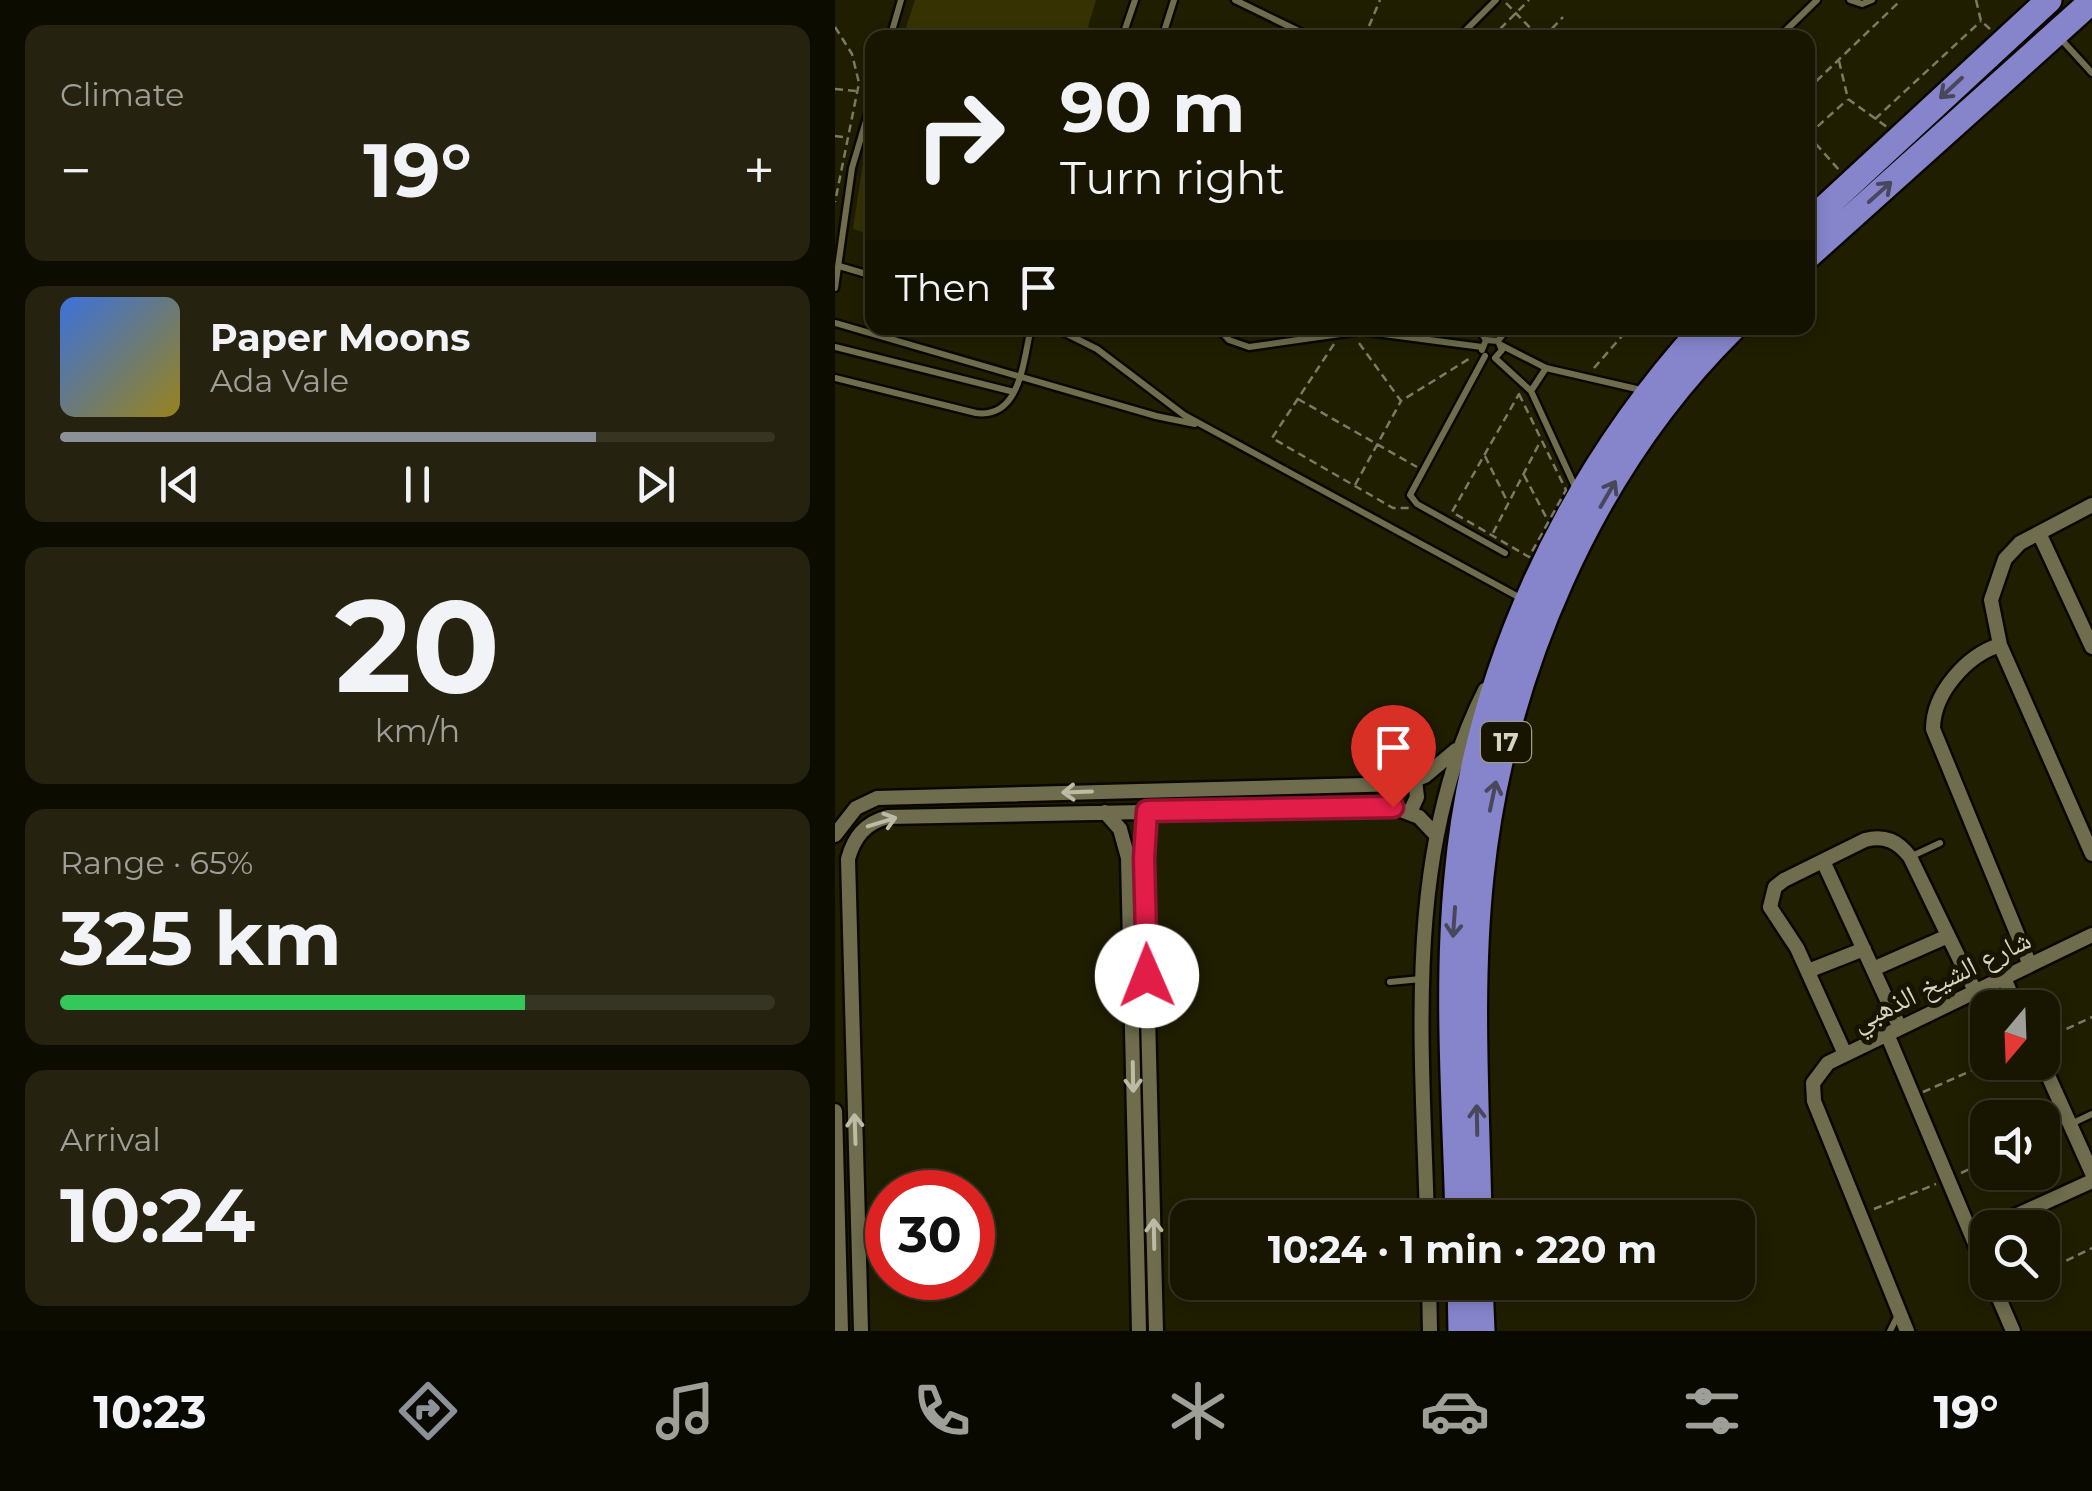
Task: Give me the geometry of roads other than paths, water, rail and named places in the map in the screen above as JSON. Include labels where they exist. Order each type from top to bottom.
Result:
[{"type":"highway","points":[[1815,250],[2092,1]]},
{"type":"highway","points":[[2043,5],[2044,28],[2056,34]]},
{"type":"highway","points":[[1815,216],[2043,5]]},
{"type":"highway","points":[[2000,42],[2017,52],[2019,67]]},
{"type":"highway","name":"17","points":[[1458,1200],[1453,969],[1457,876],[1477,754],[1513,636],[1579,497],[1650,391],[1697,335]]},
{"type":"highway","name":"17","points":[[1479,1200],[1476,936],[1489,816],[1517,698],[1560,586],[1616,479],[1685,380],[1727,335]]},
{"type":"highway","points":[[1460,1300],[1461,1331]]},
{"type":"highway","points":[[1480,1300],[1481,1331]]},
{"type":"street","points":[[2092,505],[2020,543],[1995,579],[1992,622],[2092,854]]},
{"type":"street","points":[[2039,533],[2092,647]]},
{"type":"street","points":[[1427,1200],[1421,979],[1436,836],[1457,750],[1513,636]]},
{"type":"street","points":[[2000,645],[1986,649],[1963,668],[1937,703],[1933,728],[2031,965]]},
{"type":"street","points":[[835,835],[856,808],[877,798],[1415,780],[1457,750]]},
{"type":"street","points":[[1410,812],[1417,797],[1415,780]]},
{"type":"street","points":[[977,795],[973,807],[979,815]]},
{"type":"street","points":[[949,796],[955,807],[952,816]]},
{"type":"street","points":[[861,1331],[848,859],[860,832],[874,821],[952,816],[1393,807],[1410,812],[1436,836]]},
{"type":"street","points":[[1147,811],[1144,858],[1156,1331]]},
{"type":"street","points":[[1105,812],[1123,837],[1128,858],[1139,1331]]},
{"type":"street","points":[[1123,837],[1135,829],[1147,836]]},
{"type":"street","points":[[1845,1054],[1797,948],[1774,918],[1771,896],[1783,880],[1823,860],[1875,838],[1895,842],[1910,857],[1974,990]]},
{"type":"street","points":[[1823,860],[1873,970],[1913,1096],[1970,1230]]},
{"type":"street","name":"شارع الشيخ الذهبي","points":[[1977,990],[2092,935]]},
{"type":"street","points":[[1873,970],[1947,936]]},
{"type":"street","points":[[1808,971],[1864,949]]},
{"type":"street","points":[[2004,978],[2009,990]]},
{"type":"street","name":"شارع الشيخ الذهبي","points":[[1899,1312],[1814,1100],[1816,1075],[1828,1063],[1970,993]]},
{"type":"street","points":[[2050,1080],[2092,1173]]},
{"type":"street","points":[[835,1111],[841,1331]]},
{"type":"street","points":[[2028,1210],[2092,1181]]},
{"type":"street","points":[[1429,1300],[1430,1331]]},
{"type":"street","points":[[2000,1300],[2013,1331]]},
{"type":"street","points":[[1899,1312],[1907,1331]]},
{"type":"lane","points":[[892,30],[901,0]]},
{"type":"lane","points":[[1125,30],[1135,0]]},
{"type":"lane","points":[[1165,30],[1174,0]]},
{"type":"lane","points":[[1235,0],[1297,30]]},
{"type":"lane","points":[[1467,30],[1499,0]]},
{"type":"lane","points":[[1786,30],[1817,0]]},
{"type":"lane","points":[[1850,0],[1862,4],[1872,0]]},
{"type":"lane","points":[[2056,34],[2092,73]]},
{"type":"lane","points":[[835,288],[852,168],[865,124]]},
{"type":"lane","points":[[839,266],[865,274]]},
{"type":"lane","points":[[835,323],[865,332]]},
{"type":"lane","points":[[877,335],[1156,416],[1201,424]]},
{"type":"lane","points":[[835,378],[983,414],[1007,406],[1029,335]]},
{"type":"lane","points":[[1069,335],[1097,349],[1150,392],[1201,424],[1527,602]]},
{"type":"lane","points":[[1223,335],[1257,348],[1335,335]]},
{"type":"lane","points":[[1400,335],[1484,348],[1500,343],[1546,368],[1650,391]]},
{"type":"lane","points":[[1481,335],[1484,348],[1531,391],[1579,497]]},
{"type":"lane","points":[[1495,358],[1505,335]]},
{"type":"lane","points":[[835,348],[1014,392]]},
{"type":"lane","points":[[1484,348],[1409,492],[1417,504],[1490,540],[1505,553]]},
{"type":"lane","points":[[1531,391],[1546,368]]},
{"type":"lane","points":[[1910,857],[1941,843]]},
{"type":"lane","points":[[1390,982],[1421,979]]},
{"type":"lane","points":[[2070,1124],[2092,1114]]},
{"type":"lane","points":[[1890,1331],[1899,1312]]}]
